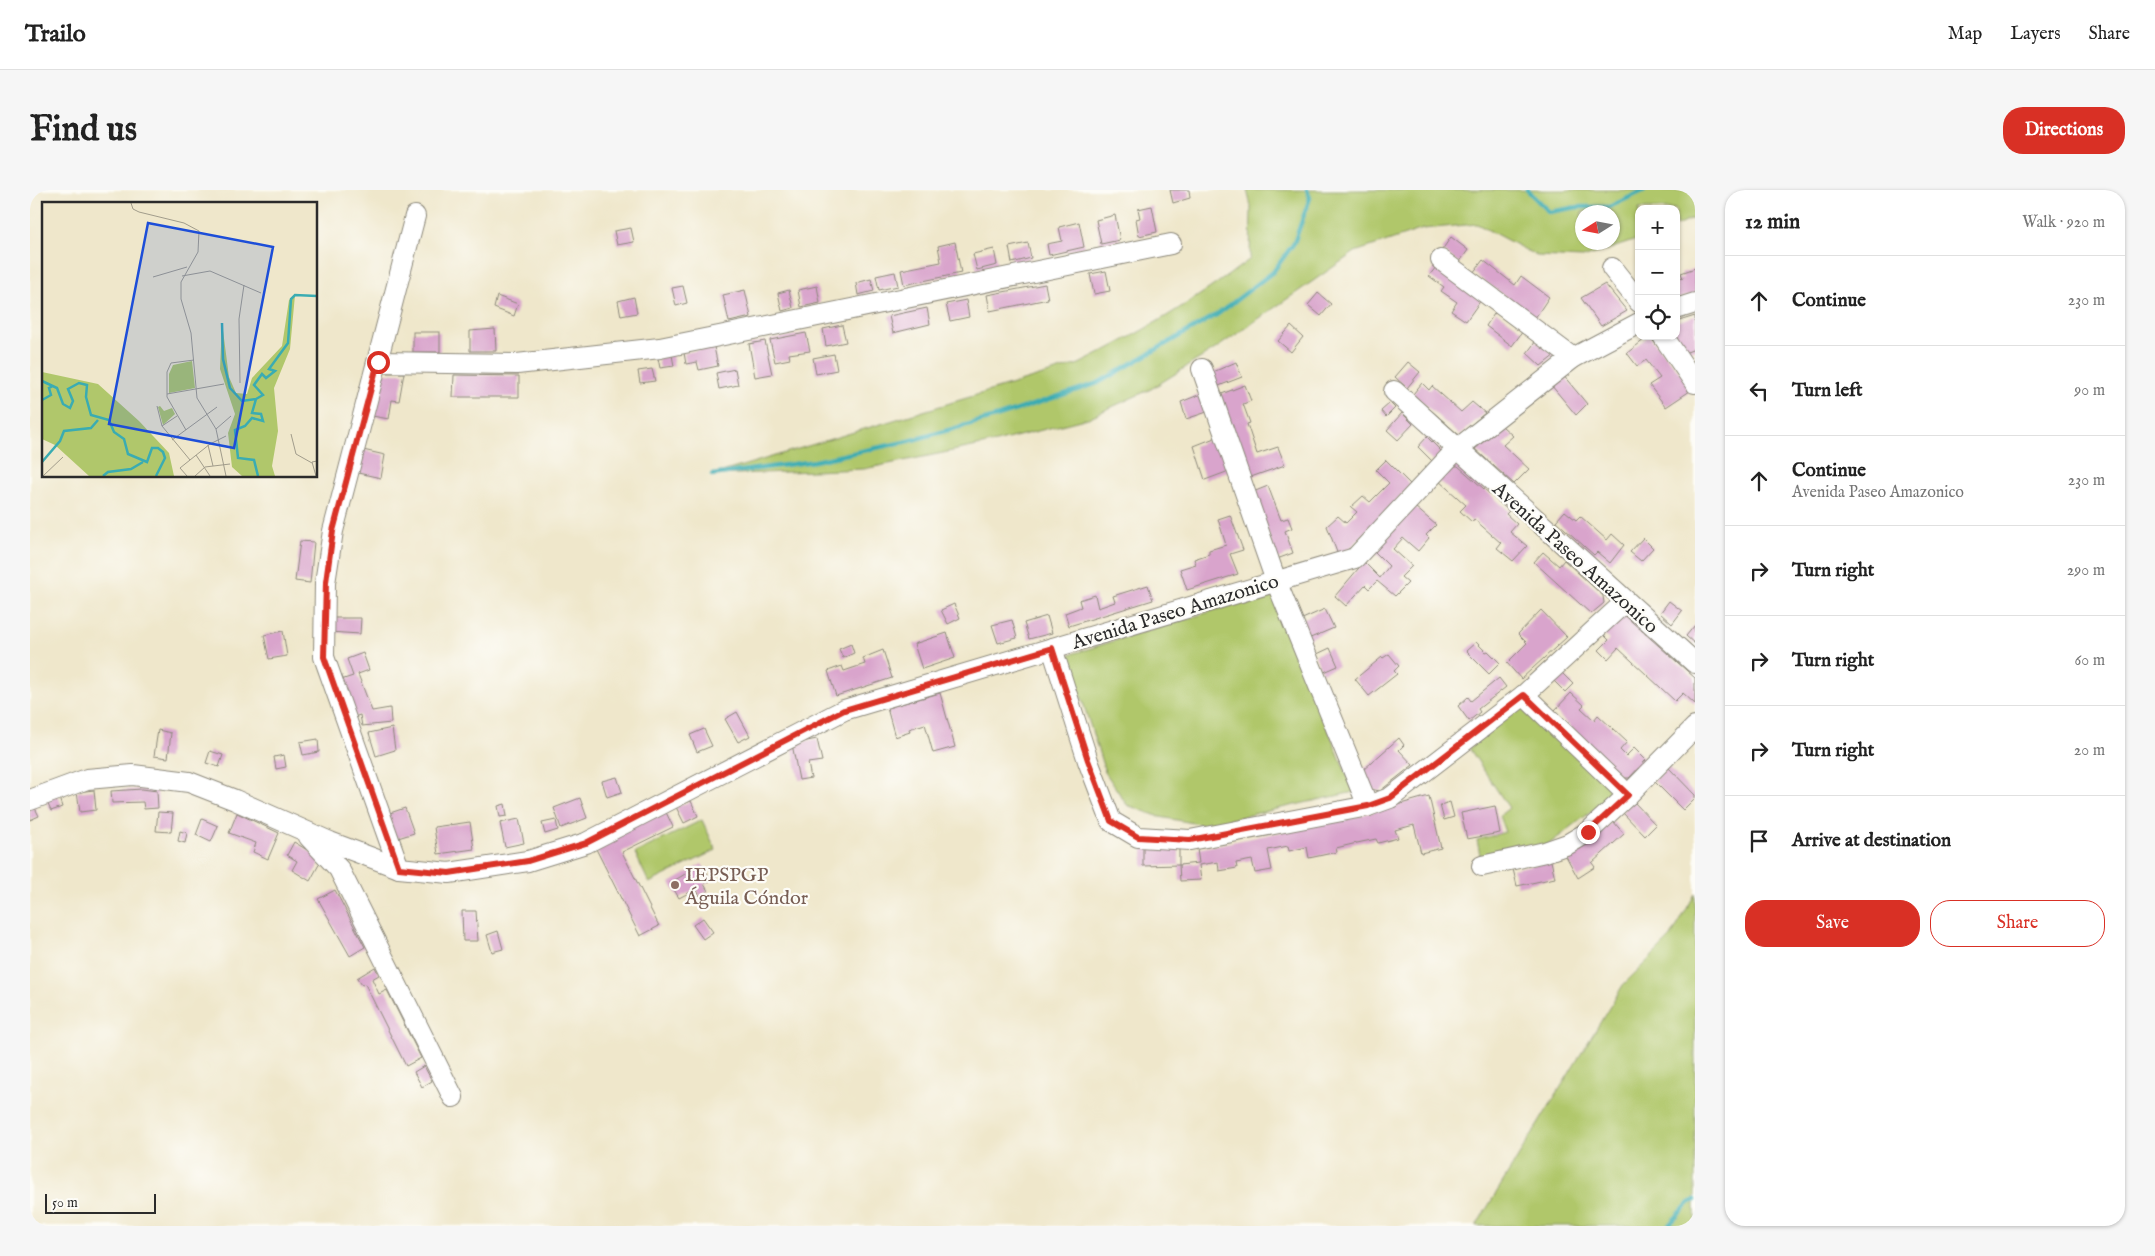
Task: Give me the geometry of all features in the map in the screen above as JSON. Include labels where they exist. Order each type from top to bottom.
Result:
[{"type":"street","points":[[399,868],[324,657],[326,582],[333,531],[415,216]]},
{"type":"street","points":[[378,362],[517,364],[660,348],[1170,244]]},
{"type":"street","points":[[1441,260],[1573,358]]},
{"type":"street","points":[[1612,268],[1635,297]]},
{"type":"street","points":[[1680,308],[1695,303]]},
{"type":"street","points":[[1456,449],[1573,358],[1635,326]]},
{"type":"street","points":[[1666,340],[1695,382]]},
{"type":"street","points":[[1202,369],[1276,581],[1368,806]]},
{"type":"street","name":"Avenida Paseo Amazonico","points":[[1394,391],[1625,602],[1695,663]]},
{"type":"street","name":"Avenida Paseo Amazonico","points":[[30,800],[87,779],[133,775],[189,782],[236,800],[302,830],[399,868],[449,873],[528,861],[586,843],[844,710],[1355,558],[1456,449]]},
{"type":"street","points":[[1052,648],[1088,760],[1111,821],[1138,837],[1190,840],[1368,806],[1390,798],[1524,695],[1625,602]]},
{"type":"street","points":[[1524,695],[1628,795]]},
{"type":"street","points":[[1482,866],[1545,852],[1568,844],[1588,832],[1628,795],[1695,727]]},
{"type":"street","points":[[302,830],[339,869],[453,1096]]},
{"type":"green space","points":[[1247,190],[1695,190],[1695,218],[1680,224],[1680,205],[1635,205],[1635,240],[1620,245],[1620,205],[1575,205],[1575,250],[1607,250],[1583,258],[1537,256],[1477,224],[1423,229],[1355,252],[1215,349],[1151,389],[1088,418],[992,443],[864,469],[712,475],[1079,364],[1167,316],[1250,259],[1251,206]]},
{"type":"green space","points":[[1272,593],[1354,792],[1204,825],[1160,817],[1127,805],[1105,772],[1068,655]]},
{"type":"green space","points":[[1517,707],[1526,707],[1618,791],[1548,845],[1481,860],[1477,840],[1505,832],[1499,816],[1509,808],[1469,748]]},
{"type":"green space","points":[[702,820],[716,850],[649,883],[635,853]]},
{"type":"green space","points":[[1695,894],[1695,1226],[1476,1226],[1623,985],[1671,937]]},
{"type":"building","points":[[1170,190],[1189,190],[1190,198],[1173,203]]},
{"type":"building","points":[[1152,206],[1157,232],[1139,236],[1136,219],[1140,218],[1138,209]]},
{"type":"building","points":[[1115,215],[1120,240],[1101,244],[1096,220]]},
{"type":"building","points":[[1079,222],[1084,247],[1049,255],[1047,244],[1062,241],[1059,227]]},
{"type":"building","points":[[631,228],[634,242],[617,245],[614,231]]},
{"type":"building","points":[[1451,237],[1468,250],[1459,263],[1442,250]]},
{"type":"building","points":[[955,242],[961,273],[904,285],[901,270],[941,262],[938,246]]},
{"type":"building","points":[[1028,243],[1031,258],[1012,263],[1009,247]]},
{"type":"building","points":[[994,249],[997,265],[977,270],[973,254]]},
{"type":"building","points":[[1483,260],[1515,285],[1521,276],[1549,297],[1535,318],[1473,273]]},
{"type":"building","points":[[1436,267],[1481,300],[1466,321],[1451,311],[1457,302],[1441,291],[1444,287],[1429,276]]},
{"type":"building","points":[[1695,268],[1695,293],[1680,298],[1680,279],[1683,278],[1681,273]]},
{"type":"building","points":[[1106,271],[1110,291],[1094,294],[1090,274]]},
{"type":"building","points":[[895,272],[898,286],[879,290],[876,276]]},
{"type":"building","points":[[871,279],[874,291],[858,295],[856,283]]},
{"type":"building","points":[[1045,284],[1048,299],[990,311],[987,295]]},
{"type":"building","points":[[1605,284],[1627,311],[1601,326],[1581,298]]},
{"type":"building","points":[[683,286],[687,303],[676,306],[672,288]]},
{"type":"building","points":[[817,286],[820,303],[801,307],[798,290]]},
{"type":"building","points":[[745,290],[751,317],[729,322],[723,295]]},
{"type":"building","points":[[789,290],[793,308],[782,311],[778,293]]},
{"type":"building","points":[[1318,293],[1331,304],[1321,316],[1308,305]]},
{"type":"building","points":[[497,296],[518,304],[514,316],[494,308]]},
{"type":"building","points":[[634,297],[637,313],[621,316],[618,301]]},
{"type":"building","points":[[966,300],[969,317],[950,321],[946,304]]},
{"type":"building","points":[[927,308],[930,324],[893,333],[889,316]]},
{"type":"building","points":[[1496,311],[1523,331],[1512,346],[1486,326]]},
{"type":"building","points":[[1695,316],[1695,349],[1684,353],[1677,340],[1680,340],[1680,321]]},
{"type":"building","points":[[842,325],[846,342],[826,346],[823,329]]},
{"type":"building","points":[[1291,326],[1303,337],[1291,352],[1278,341]]},
{"type":"building","points":[[495,329],[496,351],[470,351],[470,331]]},
{"type":"building","points":[[413,332],[440,332],[440,352],[413,352]]},
{"type":"building","points":[[806,333],[810,351],[789,354],[790,359],[775,362],[770,340]]},
{"type":"building","points":[[1644,340],[1652,340],[1693,389],[1666,407],[1649,385],[1660,378],[1646,360],[1637,366],[1627,353]]},
{"type":"building","points":[[765,341],[772,374],[755,377],[749,344]]},
{"type":"building","points":[[1536,341],[1555,355],[1541,366],[1527,353]]},
{"type":"building","points":[[714,347],[718,366],[699,370],[697,362],[686,364],[684,353]]},
{"type":"building","points":[[834,354],[837,370],[816,374],[813,358]]},
{"type":"building","points":[[672,355],[674,366],[660,368],[658,358]]},
{"type":"building","points":[[1236,362],[1242,377],[1216,387],[1211,373]]},
{"type":"building","points":[[1408,362],[1420,372],[1407,388],[1395,377]]},
{"type":"building","points":[[652,369],[655,381],[640,383],[638,371]]},
{"type":"building","points":[[735,369],[738,385],[719,389],[716,373]]},
{"type":"building","points":[[382,373],[404,373],[399,401],[392,400],[389,419],[372,416]]},
{"type":"building","points":[[454,375],[519,376],[519,397],[453,397]]},
{"type":"building","points":[[1563,375],[1587,404],[1576,415],[1551,385]]},
{"type":"building","points":[[1422,383],[1429,390],[1432,386],[1461,412],[1472,402],[1485,413],[1459,435],[1413,394]]},
{"type":"building","points":[[1245,385],[1251,401],[1243,404],[1250,423],[1247,424],[1257,454],[1278,447],[1285,465],[1248,478],[1219,395]]},
{"type":"building","points":[[1201,394],[1207,412],[1186,419],[1181,402]]},
{"type":"building","points":[[1390,403],[1395,408],[1386,417],[1381,411]]},
{"type":"building","points":[[1402,413],[1413,424],[1398,440],[1387,430]]},
{"type":"building","points":[[1502,426],[1513,436],[1503,445],[1529,469],[1514,484],[1475,449]]},
{"type":"building","points":[[1217,437],[1229,471],[1205,480],[1194,446]]},
{"type":"building","points":[[1427,437],[1442,452],[1433,462],[1418,447]]},
{"type":"building","points":[[363,450],[385,455],[381,478],[358,473]]},
{"type":"building","points":[[1386,460],[1411,485],[1350,548],[1338,555],[1327,526],[1338,516],[1346,523],[1357,512],[1351,507],[1363,496],[1370,502],[1389,483],[1376,470]]},
{"type":"building","points":[[1453,466],[1458,466],[1509,511],[1506,514],[1517,524],[1510,532],[1527,546],[1513,561],[1497,548],[1501,543],[1474,519],[1472,522],[1460,511],[1466,505],[1439,481]]},
{"type":"building","points":[[1268,486],[1281,520],[1288,518],[1292,528],[1285,531],[1293,553],[1277,559],[1253,492]]},
{"type":"building","points":[[1415,507],[1436,525],[1426,535],[1429,538],[1418,551],[1403,538],[1393,549],[1412,566],[1401,577],[1408,583],[1395,596],[1377,581],[1369,589],[1365,585],[1346,606],[1335,596],[1364,562],[1380,578],[1389,566],[1374,551]]},
{"type":"building","points":[[1565,511],[1576,520],[1580,516],[1607,540],[1612,534],[1624,545],[1610,563],[1597,552],[1594,555],[1556,521]]},
{"type":"building","points":[[1230,515],[1243,550],[1230,554],[1238,574],[1187,590],[1180,569],[1196,564],[1194,559],[1209,554],[1209,550],[1226,545],[1218,519]]},
{"type":"building","points":[[1643,538],[1653,548],[1641,561],[1630,552]]},
{"type":"building","points":[[300,541],[314,542],[310,583],[295,581]]},
{"type":"building","points":[[1543,552],[1559,566],[1564,560],[1603,596],[1604,603],[1591,614],[1534,562]]},
{"type":"building","points":[[1148,585],[1153,600],[1069,626],[1065,613],[1081,607],[1079,600],[1095,595],[1098,608],[1115,602],[1113,596]]},
{"type":"building","points":[[1669,601],[1682,611],[1672,624],[1660,613]]},
{"type":"building","points":[[954,604],[960,618],[948,624],[941,610]]},
{"type":"building","points":[[1325,609],[1334,628],[1308,639],[1300,620]]},
{"type":"building","points":[[1541,610],[1567,637],[1521,679],[1507,663],[1527,643],[1518,634]]},
{"type":"building","points":[[1623,614],[1695,678],[1695,704],[1683,693],[1675,701],[1618,648],[1608,659],[1599,650],[1609,640],[1602,633]]},
{"type":"building","points":[[1047,616],[1052,633],[1029,639],[1024,623]]},
{"type":"building","points":[[329,618],[361,618],[360,634],[329,632]]},
{"type":"building","points":[[1012,620],[1017,638],[998,643],[992,625]]},
{"type":"building","points":[[1695,625],[1695,644],[1686,636]]},
{"type":"building","points":[[283,631],[287,656],[269,659],[264,635]]},
{"type":"building","points":[[947,633],[955,658],[922,669],[914,644]]},
{"type":"building","points":[[1476,642],[1500,663],[1489,674],[1466,651]]},
{"type":"building","points":[[851,644],[854,653],[843,658],[839,649]]},
{"type":"building","points":[[1330,648],[1338,666],[1322,673],[1315,655]]},
{"type":"building","points":[[883,650],[892,678],[836,696],[828,671],[842,666],[844,671],[865,664],[863,658]]},
{"type":"building","points":[[363,653],[369,670],[358,674],[372,711],[390,708],[391,723],[362,726],[360,715],[354,717],[341,680],[353,676],[347,659]]},
{"type":"building","points":[[1389,654],[1399,666],[1394,671],[1397,674],[1369,696],[1355,679],[1382,657]]},
{"type":"building","points":[[1560,671],[1573,684],[1565,692],[1552,679]]},
{"type":"building","points":[[1499,678],[1506,687],[1478,709],[1480,712],[1469,721],[1458,706],[1468,697],[1471,701]]},
{"type":"building","points":[[940,693],[955,747],[933,753],[925,724],[909,729],[910,732],[895,737],[887,708]]},
{"type":"building","points":[[1571,693],[1584,705],[1581,708],[1594,720],[1598,715],[1627,742],[1620,750],[1626,756],[1634,748],[1646,760],[1629,778],[1623,778],[1554,711]]},
{"type":"building","points":[[737,712],[750,736],[738,742],[725,719]]},
{"type":"building","points":[[392,728],[395,750],[376,756],[369,733]]},
{"type":"building","points":[[704,729],[712,746],[697,752],[690,735]]},
{"type":"building","points":[[158,730],[171,733],[168,758],[154,756]]},
{"type":"building","points":[[1399,738],[1404,745],[1399,750],[1413,765],[1380,791],[1370,789],[1363,770]]},
{"type":"building","points":[[318,739],[319,752],[303,755],[300,742]]},
{"type":"building","points":[[817,739],[822,761],[808,763],[811,778],[799,780],[792,744]]},
{"type":"building","points":[[210,751],[223,755],[219,767],[206,763]]},
{"type":"building","points":[[284,755],[286,767],[276,769],[274,757]]},
{"type":"building","points":[[1668,767],[1695,795],[1695,798],[1683,810],[1654,781]]},
{"type":"building","points":[[617,777],[622,792],[607,797],[602,781]]},
{"type":"building","points":[[142,789],[157,791],[158,808],[144,809],[143,802],[112,803],[111,791]]},
{"type":"building","points":[[94,790],[96,810],[80,812],[77,792]]},
{"type":"building","points":[[58,795],[62,807],[51,811],[46,800]]},
{"type":"building","points":[[1429,796],[1441,848],[1421,853],[1414,825],[1395,830],[1398,838],[1378,843],[1376,839],[1357,843],[1336,848],[1337,852],[1309,858],[1307,847],[1289,851],[1288,846],[1268,850],[1272,870],[1255,873],[1252,860],[1236,863],[1237,868],[1219,871],[1218,862],[1199,865],[1201,880],[1180,881],[1179,865],[1199,863],[1197,849],[1351,818]]},
{"type":"building","points":[[580,798],[587,818],[561,828],[554,808]]},
{"type":"building","points":[[691,801],[698,816],[684,823],[676,807]]},
{"type":"building","points":[[1633,801],[1656,825],[1645,836],[1622,812]]},
{"type":"building","points":[[1450,802],[1454,817],[1444,820],[1440,805]]},
{"type":"building","points":[[505,804],[507,816],[500,817],[498,806]]},
{"type":"building","points":[[34,806],[39,816],[30,820],[30,808]]},
{"type":"building","points":[[1495,806],[1500,833],[1467,839],[1461,813]]},
{"type":"building","points":[[405,808],[414,833],[395,839],[387,814]]},
{"type":"building","points":[[664,808],[673,827],[622,852],[659,926],[640,936],[593,843]]},
{"type":"building","points":[[158,812],[173,813],[171,832],[156,831]]},
{"type":"building","points":[[237,813],[279,833],[268,859],[253,852],[256,843],[229,833]]},
{"type":"building","points":[[202,819],[218,826],[211,842],[196,835]]},
{"type":"building","points":[[519,819],[524,843],[505,847],[500,823]]},
{"type":"building","points":[[556,820],[558,830],[545,834],[542,823]]},
{"type":"building","points":[[1613,821],[1624,834],[1592,863],[1595,867],[1578,878],[1566,856],[1582,848]]},
{"type":"building","points":[[470,822],[474,849],[438,854],[434,827]]},
{"type":"building","points":[[180,831],[187,833],[185,843],[178,841]]},
{"type":"building","points":[[294,842],[322,859],[310,881],[292,870],[297,861],[287,855]]},
{"type":"building","points":[[1143,847],[1179,848],[1179,865],[1143,866]]},
{"type":"building","points":[[1551,861],[1555,878],[1517,886],[1513,869]]},
{"type":"building","points":[[702,864],[711,880],[704,884],[708,891],[700,896],[696,889],[679,898],[670,883]]},
{"type":"building","points":[[335,890],[365,947],[350,956],[318,899]]},
{"type":"building","points":[[462,911],[476,911],[478,941],[463,941]]},
{"type":"building","points":[[703,918],[713,932],[703,939],[693,925]]},
{"type":"building","points":[[498,931],[503,949],[492,952],[487,935]]},
{"type":"building","points":[[375,967],[379,975],[372,979],[379,994],[387,990],[421,1058],[406,1066],[365,984],[362,985],[357,978]]},
{"type":"building","points":[[424,1066],[432,1081],[422,1087],[414,1072]]},
{"type":"waterway","points":[[712,475],[815,461],[909,441],[999,416],[1098,383],[1218,314],[1273,272],[1294,243],[1310,198],[1307,190]]},
{"type":"waterway","points":[[1527,190],[1549,212],[1578,207],[1609,207],[1645,190]]},
{"type":"waterway","points":[[1668,1226],[1689,1203],[1695,1200]]},
{"type":"place","name":"IEPSPGP Águila Cóndor","points":[[675,885]]},
{"type":"route","points":[[378,362],[333,531],[326,582],[324,657],[399,868],[449,873],[528,861],[586,843],[844,710],[1052,648],[1088,760],[1111,821],[1138,837],[1190,840],[1368,806],[1390,798],[1524,695],[1628,795],[1588,832]]}]
